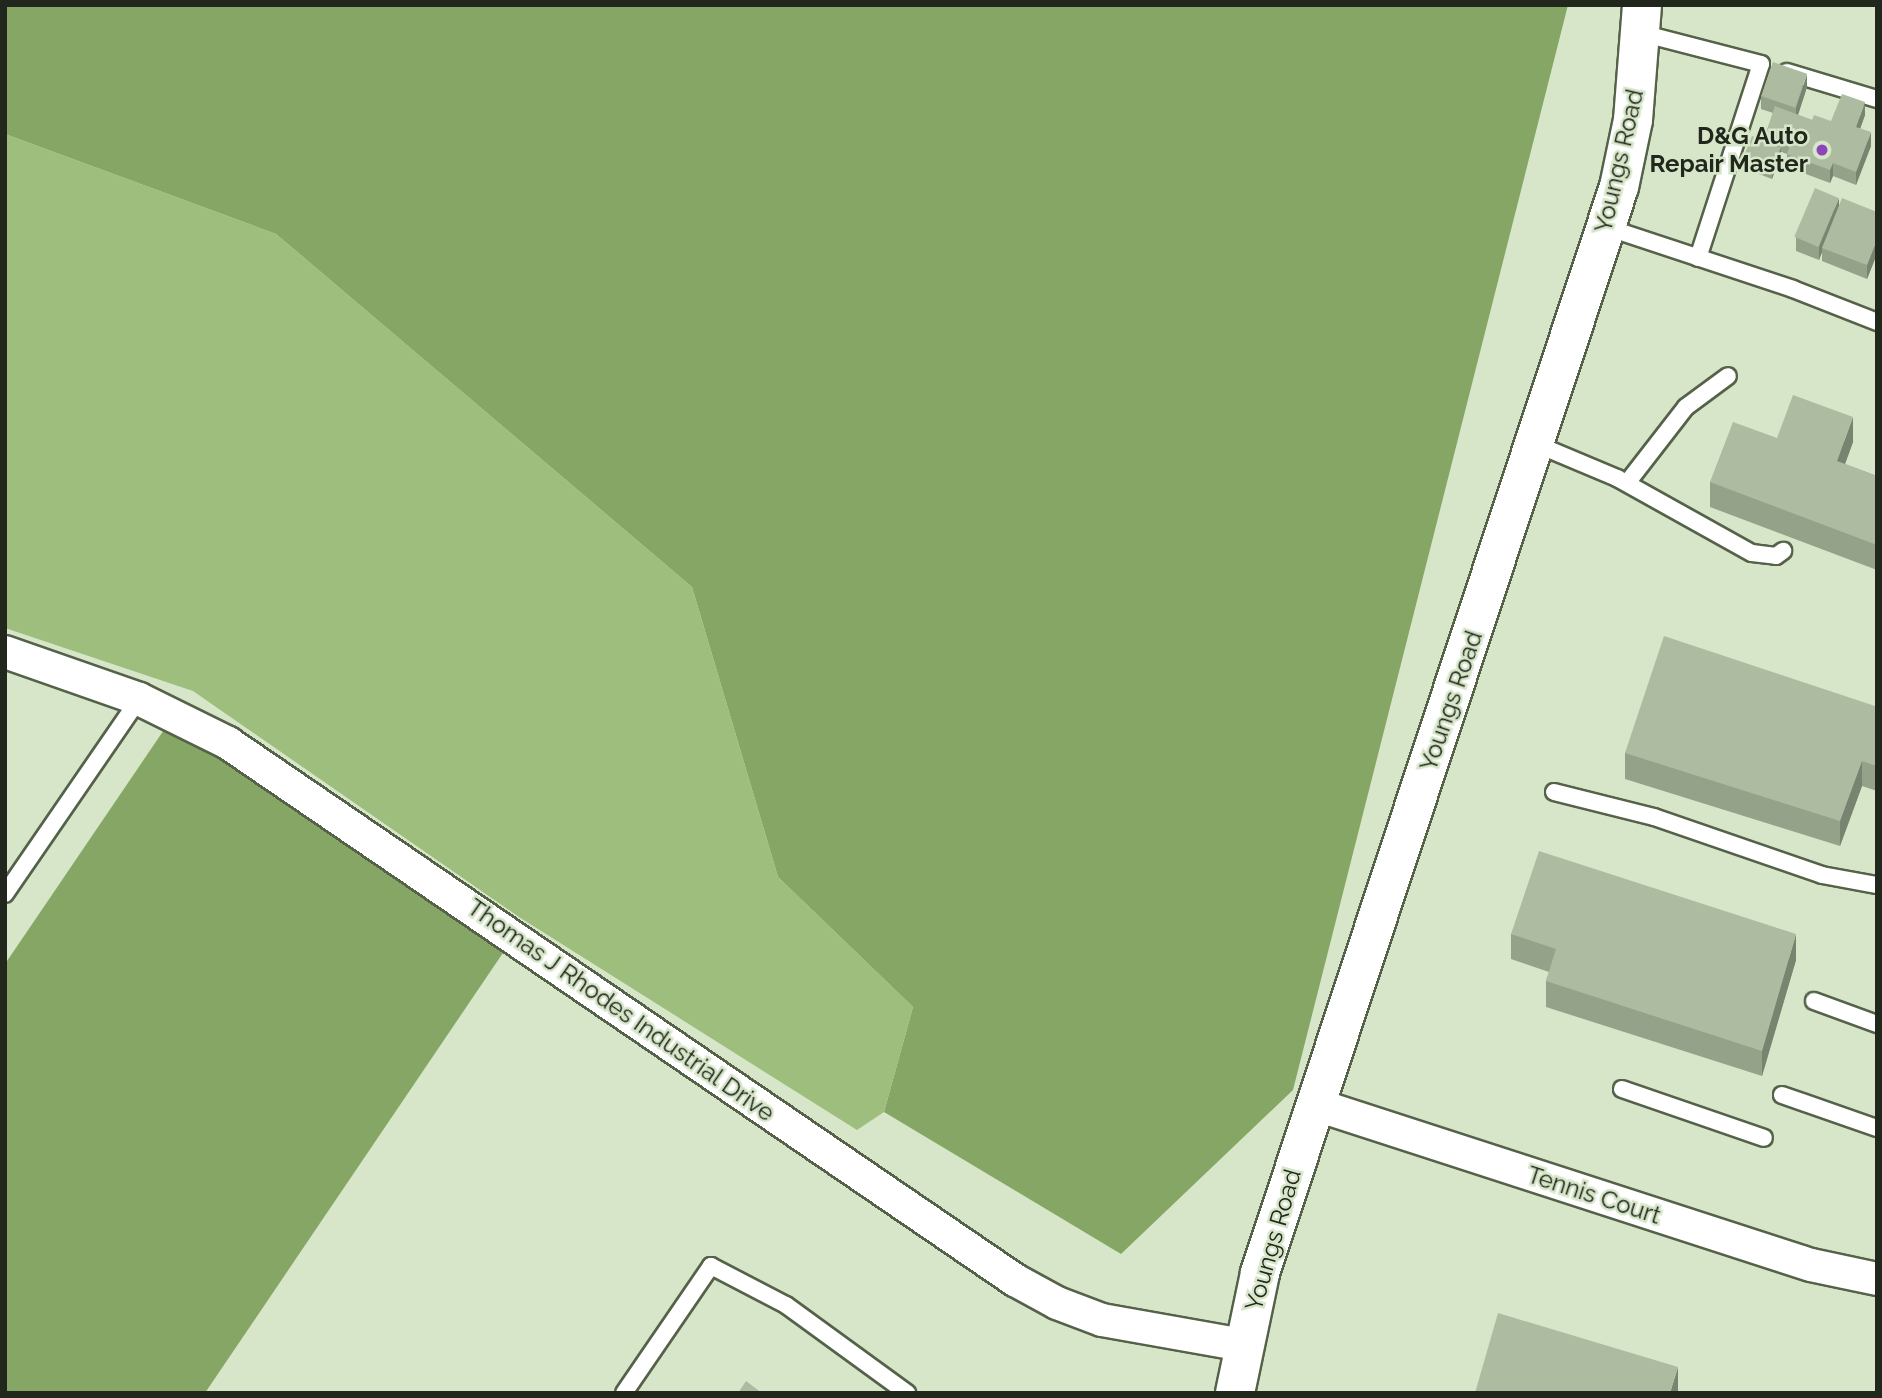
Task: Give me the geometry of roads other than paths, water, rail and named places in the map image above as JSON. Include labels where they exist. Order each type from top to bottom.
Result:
[{"type":"street","name":"Youngs Road","points":[[1235,1393],[1260,1273],[1606,227],[1633,120],[1641,19]]},
{"type":"street","name":"Thomas J Rhodes Industrial Drive","points":[[5,652],[139,699],[228,743],[358,828],[1014,1280],[1057,1303],[1102,1320],[1243,1345]]},
{"type":"street","name":"Tennis Court","points":[[1314,1104],[1811,1265],[1877,1279]]},
{"type":"lane","points":[[1641,19],[1761,64],[1877,99]]},
{"type":"lane","points":[[1698,258],[1761,64]]},
{"type":"lane","points":[[1606,227],[1877,323]]},
{"type":"lane","points":[[1627,483],[1686,407],[1728,376]]},
{"type":"lane","points":[[1536,444],[1627,483],[1752,553],[1776,556],[1783,551]]},
{"type":"lane","points":[[5,894],[139,699]]},
{"type":"lane","points":[[1554,792],[1654,817],[1822,875],[1877,884]]},
{"type":"lane","points":[[1814,1001],[1877,1024]]},
{"type":"lane","points":[[1622,1089],[1764,1138]]},
{"type":"lane","points":[[1782,1095],[1877,1128]]},
{"type":"lane","points":[[624,1393],[710,1266],[786,1305],[907,1393]]},
{"type":"place","name":"D&G Auto Repair Master","points":[[1822,150]]}]
